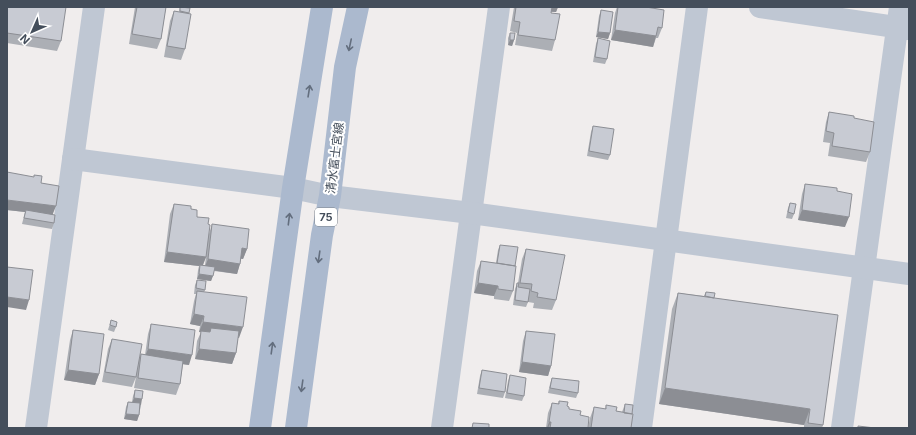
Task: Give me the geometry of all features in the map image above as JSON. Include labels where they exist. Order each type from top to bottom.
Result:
[{"type":"main road","points":[[260,428],[293,188],[322,7]]},
{"type":"main road","name":"清水富士宮線","points":[[296,428],[322,235],[330,196],[345,67],[358,7]]},
{"type":"street","points":[[36,428],[94,7]]},
{"type":"street","points":[[442,428],[499,7]]},
{"type":"street","points":[[642,428],[697,7]]},
{"type":"street","points":[[760,7],[902,21],[864,267],[842,428]]},
{"type":"street","points":[[73,159],[293,188],[330,196],[471,213],[909,274]]},
{"type":"building","points":[[7,7],[66,7],[61,41],[7,33]]},
{"type":"building","points":[[137,7],[166,7],[161,39],[132,34]]},
{"type":"building","points":[[180,7],[190,8],[189,13],[180,11]]},
{"type":"building","points":[[516,7],[552,7],[551,13],[560,14],[555,40],[518,35],[520,22],[514,21]]},
{"type":"building","points":[[618,7],[646,7],[664,10],[662,28],[658,27],[656,36],[615,30]]},
{"type":"building","points":[[601,10],[613,12],[610,33],[598,32]]},
{"type":"building","points":[[174,11],[191,14],[185,49],[167,46]]},
{"type":"building","points":[[510,33],[515,33],[514,40],[510,40]]},
{"type":"building","points":[[598,38],[610,41],[607,59],[595,57]]},
{"type":"building","points":[[829,112],[854,116],[854,118],[874,122],[870,152],[832,146],[834,133],[826,131]]},
{"type":"building","points":[[593,126],[614,129],[610,155],[589,151]]},
{"type":"building","points":[[7,172],[34,177],[34,175],[42,176],[41,183],[59,186],[56,206],[7,200]]},
{"type":"building","points":[[805,184],[837,188],[837,191],[852,194],[849,217],[802,210]]},
{"type":"building","points":[[790,203],[796,204],[794,214],[788,212]]},
{"type":"building","points":[[174,204],[191,206],[191,209],[197,210],[197,217],[209,218],[208,224],[210,225],[206,257],[167,252]]},
{"type":"building","points":[[26,210],[55,215],[54,223],[24,218]]},
{"type":"building","points":[[212,224],[249,229],[247,249],[242,248],[240,264],[208,259]]},
{"type":"building","points":[[500,245],[518,247],[515,266],[497,263]]},
{"type":"building","points":[[526,249],[565,255],[556,300],[537,297],[538,293],[531,291],[532,284],[520,283]]},
{"type":"building","points":[[481,261],[516,266],[513,291],[498,289],[498,286],[478,283]]},
{"type":"building","points":[[200,265],[215,267],[213,276],[199,274]]},
{"type":"building","points":[[7,267],[33,270],[29,300],[7,297]]},
{"type":"building","points":[[197,280],[206,281],[205,290],[196,288]]},
{"type":"building","points":[[517,283],[519,283],[518,287],[530,289],[528,302],[515,300]]},
{"type":"building","points":[[197,291],[247,297],[243,327],[203,322],[204,316],[194,314]]},
{"type":"building","points":[[706,292],[715,293],[714,298],[705,296]]},
{"type":"building","points":[[678,293],[838,315],[823,425],[808,423],[810,409],[665,388]]},
{"type":"building","points":[[111,320],[117,322],[116,327],[110,325]]},
{"type":"building","points":[[151,324],[195,330],[192,355],[148,349]]},
{"type":"building","points":[[211,328],[239,331],[236,353],[199,349],[201,331],[210,332]]},
{"type":"building","points":[[73,330],[104,334],[99,374],[68,370]]},
{"type":"building","points":[[526,331],[555,334],[551,366],[522,362]]},
{"type":"building","points":[[112,339],[142,344],[136,377],[105,372]]},
{"type":"building","points":[[141,354],[183,361],[180,384],[138,378]]},
{"type":"building","points":[[482,370],[507,374],[505,392],[479,388]]},
{"type":"building","points":[[510,375],[526,378],[524,396],[507,393]]},
{"type":"building","points":[[552,378],[579,381],[578,393],[550,388]]},
{"type":"building","points":[[135,390],[143,391],[142,399],[134,398]]},
{"type":"building","points":[[559,401],[568,402],[567,406],[569,409],[581,411],[580,415],[589,417],[588,428],[550,428],[551,422],[549,422],[552,403],[559,404]]},
{"type":"building","points":[[128,402],[140,403],[139,415],[126,414]]},
{"type":"building","points":[[625,404],[633,405],[632,414],[624,413]]},
{"type":"building","points":[[606,405],[617,407],[616,411],[633,414],[631,428],[591,428],[594,407],[606,409]]},
{"type":"building","points":[[473,423],[489,424],[489,428],[472,428]]},
{"type":"building","points":[[858,426],[875,428],[858,428]]}]
